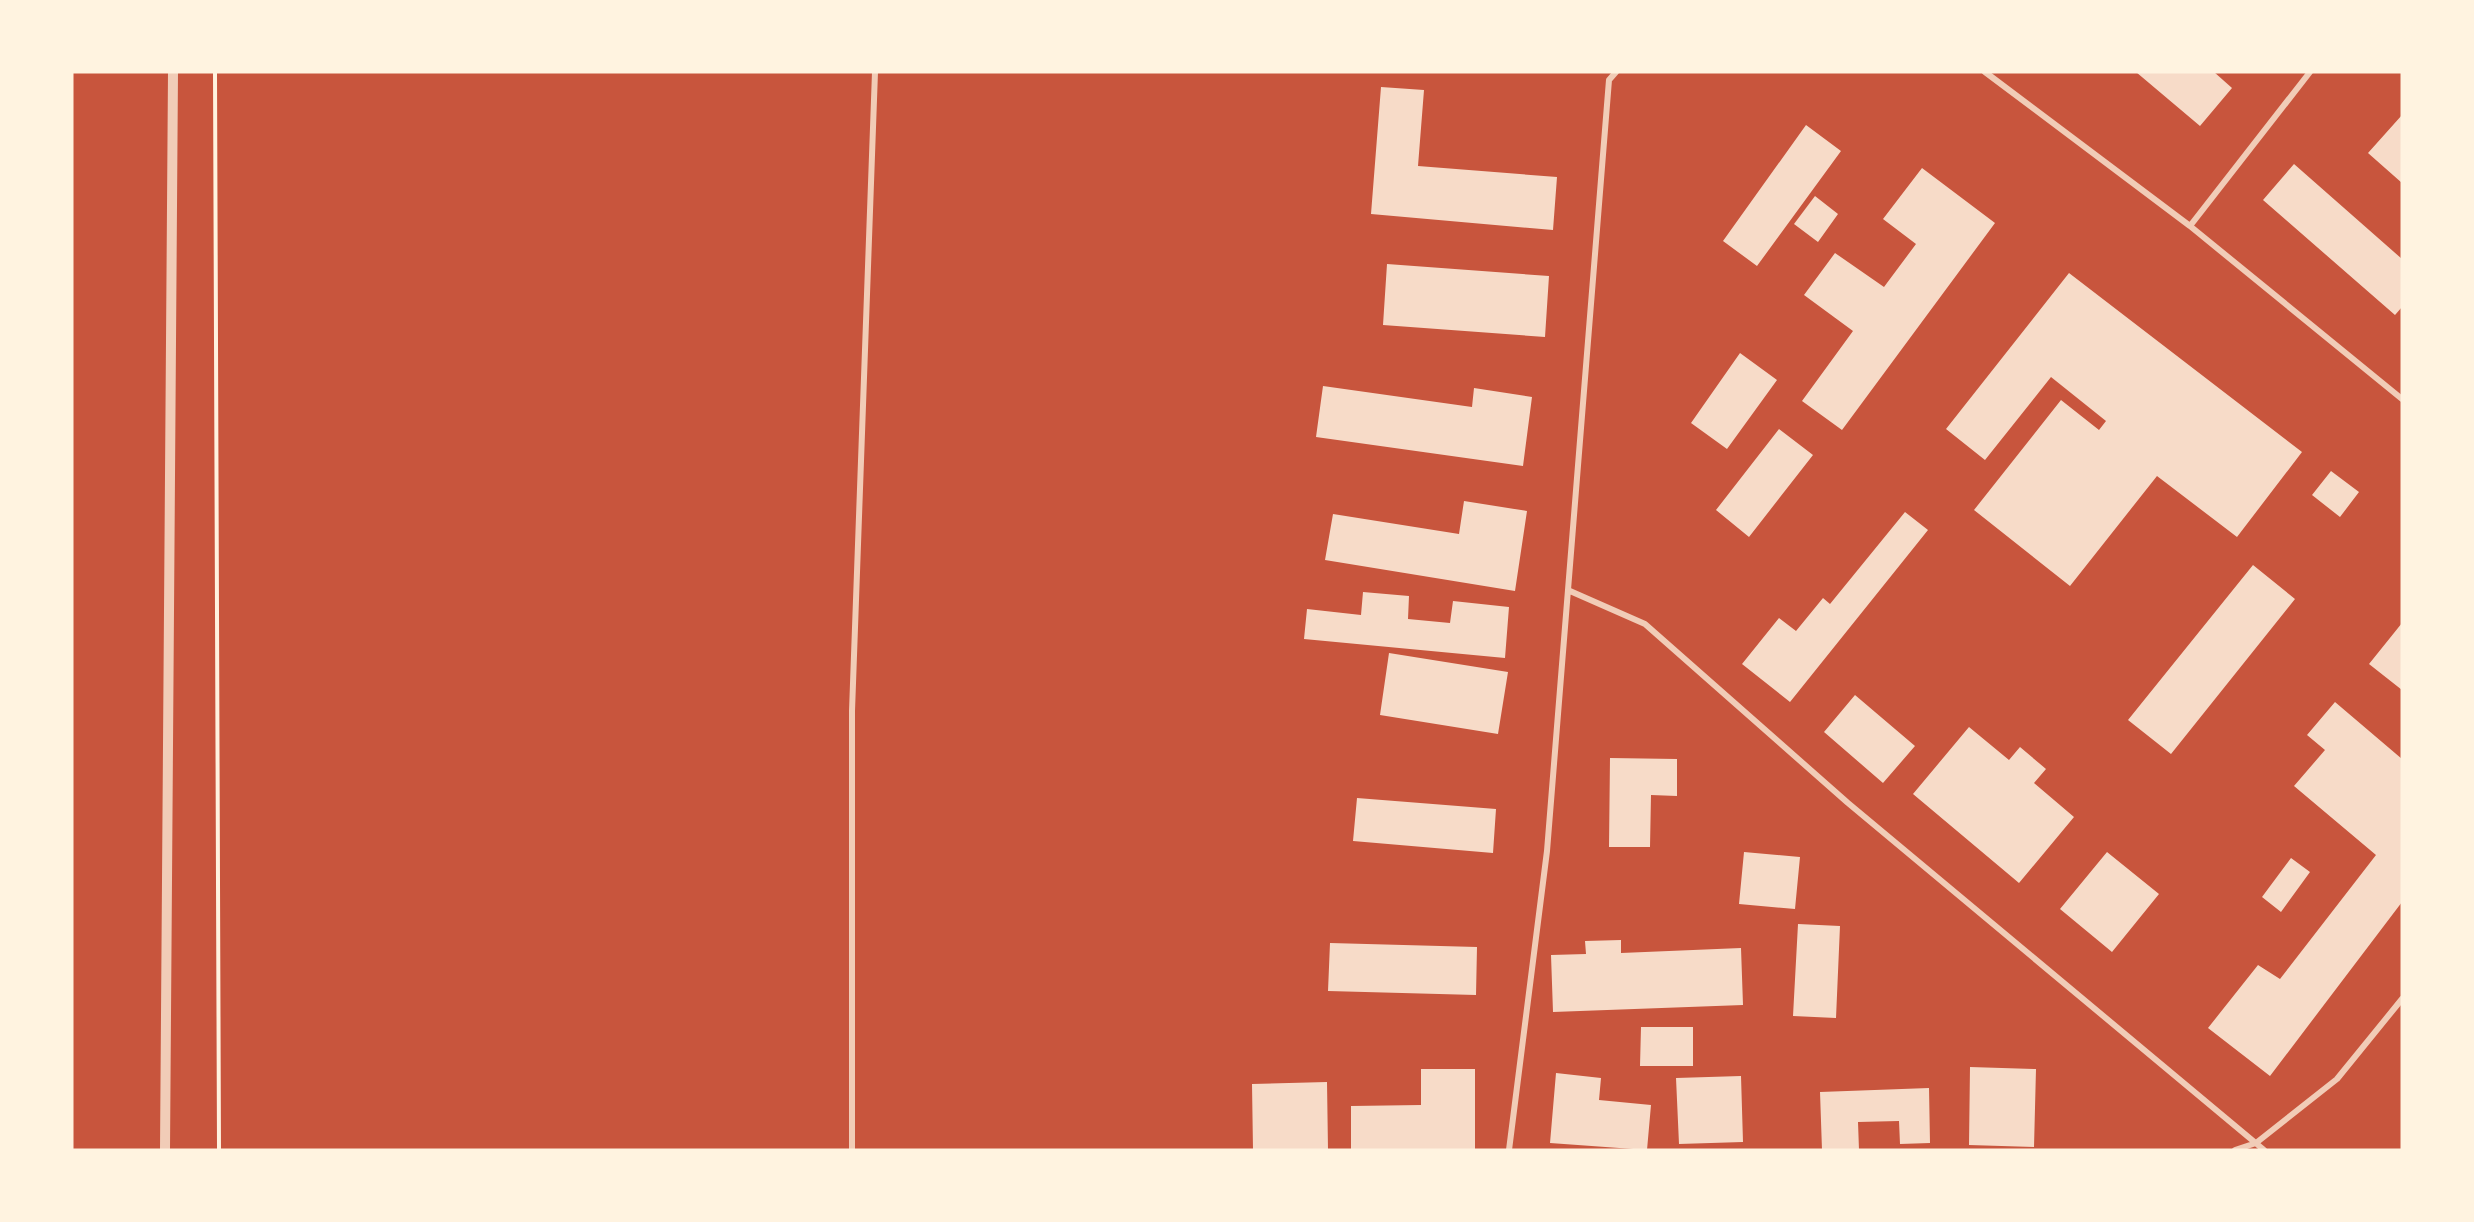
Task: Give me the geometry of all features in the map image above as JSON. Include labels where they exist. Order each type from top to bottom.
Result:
[{"type":"street","points":[[165,1150],[173,72]]},
{"type":"street","points":[[852,1150],[852,711],[875,72]]},
{"type":"street","points":[[1509,1150],[1547,850],[1570,591],[1609,80],[1616,72]]},
{"type":"street","points":[[1985,72],[2190,226],[2402,399]]},
{"type":"street","points":[[2190,226],[2310,72]]},
{"type":"street","points":[[1570,591],[1645,624],[1848,803],[2264,1150]]},
{"type":"street","points":[[2235,1150],[2256,1143],[2337,1079],[2402,999]]},
{"type":"path","points":[[216,72],[219,1150]]},
{"type":"building","points":[[2136,72],[2214,72],[2232,88],[2200,126]]},
{"type":"building","points":[[1381,87],[1424,90],[1418,166],[1557,177],[1553,230],[1371,214]]},
{"type":"building","points":[[2402,115],[2402,183],[2368,153]]},
{"type":"building","points":[[1806,125],[1841,151],[1757,266],[1723,241]]},
{"type":"building","points":[[2294,164],[2402,259],[2402,307],[2395,315],[2263,200]]},
{"type":"building","points":[[1922,168],[1995,223],[1842,430],[1802,401],[1853,331],[1804,295],[1835,253],[1884,287],[1916,244],[1883,219]]},
{"type":"building","points":[[1815,196],[1838,214],[1818,242],[1794,224]]},
{"type":"building","points":[[1387,264],[1549,276],[1545,337],[1383,325]]},
{"type":"building","points":[[2069,273],[2302,452],[2237,537],[2157,476],[2070,586],[1974,510],[2061,400],[2099,430],[2106,421],[2051,377],[1985,460],[1946,429]]},
{"type":"building","points":[[1740,353],[1777,380],[1727,449],[1691,423]]},
{"type":"building","points":[[1323,386],[1472,407],[1474,388],[1532,397],[1523,466],[1316,437]]},
{"type":"building","points":[[1779,429],[1813,455],[1749,537],[1716,510]]},
{"type":"building","points":[[2331,471],[2359,492],[2340,517],[2312,495]]},
{"type":"building","points":[[1464,501],[1527,511],[1515,591],[1325,560],[1333,514],[1459,534]]},
{"type":"building","points":[[1905,512],[1928,530],[1790,702],[1742,664],[1779,618],[1796,631],[1823,598],[1830,604]]},
{"type":"building","points":[[2253,565],[2295,599],[2171,754],[2128,720]]},
{"type":"building","points":[[1363,592],[1409,596],[1408,619],[1450,623],[1453,601],[1509,607],[1505,658],[1304,639],[1307,609],[1361,615]]},
{"type":"building","points":[[2402,623],[2402,690],[2369,664]]},
{"type":"building","points":[[1389,653],[1508,672],[1498,734],[1380,715]]},
{"type":"building","points":[[1855,695],[1915,746],[1883,783],[1824,732]]},
{"type":"building","points":[[2335,702],[2402,759],[2402,902],[2270,1076],[2208,1028],[2258,965],[2280,979],[2376,855],[2294,786],[2325,750],[2307,735]]},
{"type":"building","points":[[1969,727],[2009,760],[2020,747],[2046,769],[2034,783],[2074,817],[2019,883],[1913,794]]},
{"type":"building","points":[[1610,758],[1677,759],[1677,796],[1651,795],[1650,847],[1609,847]]},
{"type":"building","points":[[1357,798],[1496,809],[1493,853],[1353,841]]},
{"type":"building","points":[[1744,852],[1800,857],[1795,909],[1739,904]]},
{"type":"building","points":[[2107,852],[2159,894],[2112,952],[2060,909]]},
{"type":"building","points":[[2291,858],[2310,872],[2281,912],[2262,897]]},
{"type":"building","points":[[1798,924],[1840,926],[1836,1018],[1793,1016]]},
{"type":"building","points":[[1621,940],[1621,953],[1741,948],[1743,1005],[1553,1012],[1551,955],[1586,954],[1585,941]]},
{"type":"building","points":[[1330,943],[1477,947],[1476,995],[1328,991]]},
{"type":"building","points":[[1641,1027],[1693,1027],[1693,1066],[1640,1066]]},
{"type":"building","points":[[1970,1067],[2036,1069],[2034,1147],[1969,1145]]},
{"type":"building","points":[[1421,1069],[1475,1069],[1475,1150],[1351,1150],[1351,1106],[1421,1105]]},
{"type":"building","points":[[1556,1073],[1601,1078],[1599,1100],[1651,1105],[1647,1150],[1550,1143]]},
{"type":"building","points":[[1741,1076],[1743,1142],[1679,1144],[1676,1078]]},
{"type":"building","points":[[1327,1082],[1328,1150],[1253,1150],[1252,1084]]},
{"type":"building","points":[[1929,1088],[1930,1143],[1900,1144],[1899,1121],[1858,1122],[1859,1150],[1822,1150],[1820,1092]]}]
